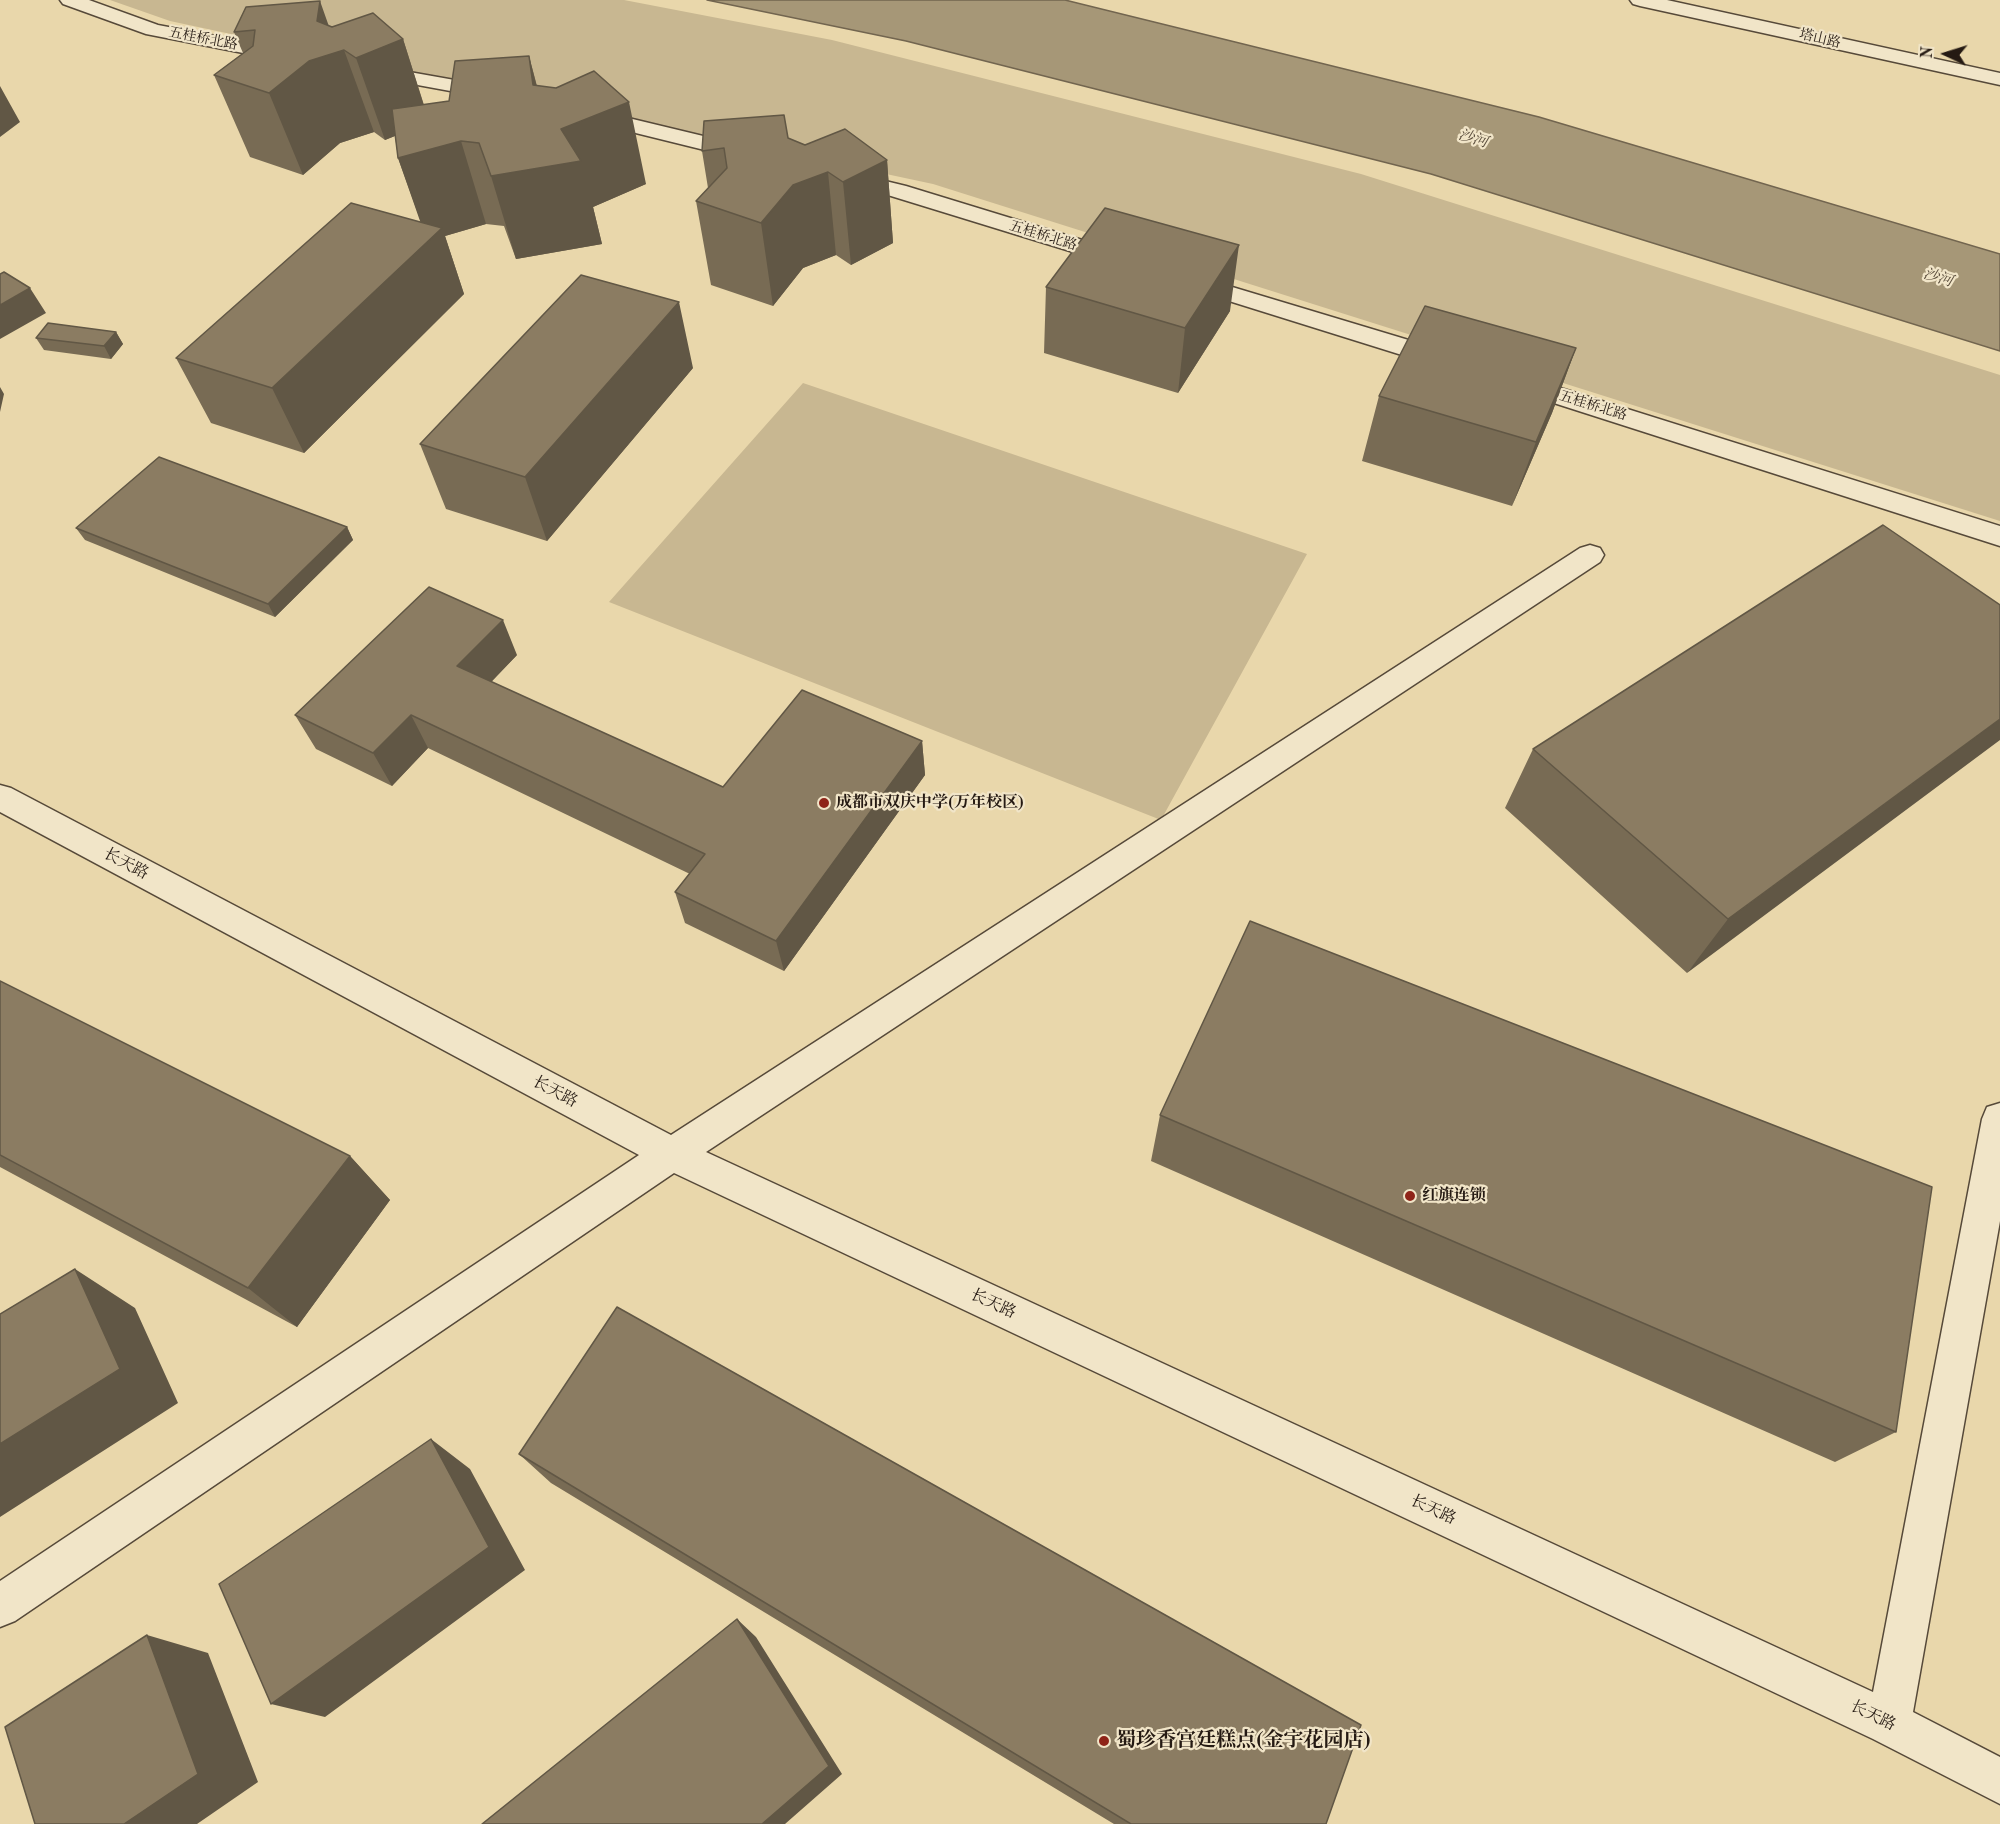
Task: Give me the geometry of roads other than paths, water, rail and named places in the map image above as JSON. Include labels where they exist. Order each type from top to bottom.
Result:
[{"type":"street","name":"五桂桥北路","points":[[70,0],[153,30],[303,58]]},
{"type":"street","name":"塔山路","points":[[1640,0],[2000,79]]},
{"type":"street","points":[[349,67],[510,96]]},
{"type":"street","points":[[567,109],[761,157]]},
{"type":"street","name":"五桂桥北路","points":[[818,171],[898,191],[1137,265]]},
{"type":"street","points":[[1171,275],[1466,367]]},
{"type":"street","name":"五桂桥北路","points":[[1500,377],[2000,536]]},
{"type":"street","points":[[0,1606],[672,1154],[1590,555]]},
{"type":"street","name":"长天路","points":[[0,797],[672,1154],[1889,1723],[2000,1781]]},
{"type":"street","points":[[1889,1723],[2000,1119]]},
{"type":"water","name":"沙河","points":[[707,0],[1065,0],[1539,117],[2000,254],[2000,351],[1431,174],[906,41]]},
{"type":"place","name":"成都市双庆中学(万年校区)","points":[[824,803]]},
{"type":"place","name":"红旗连锁","points":[[1410,1196]]},
{"type":"place","name":"蜀珍香宫廷糕点(金宇花园店)","points":[[1104,1741]]}]
